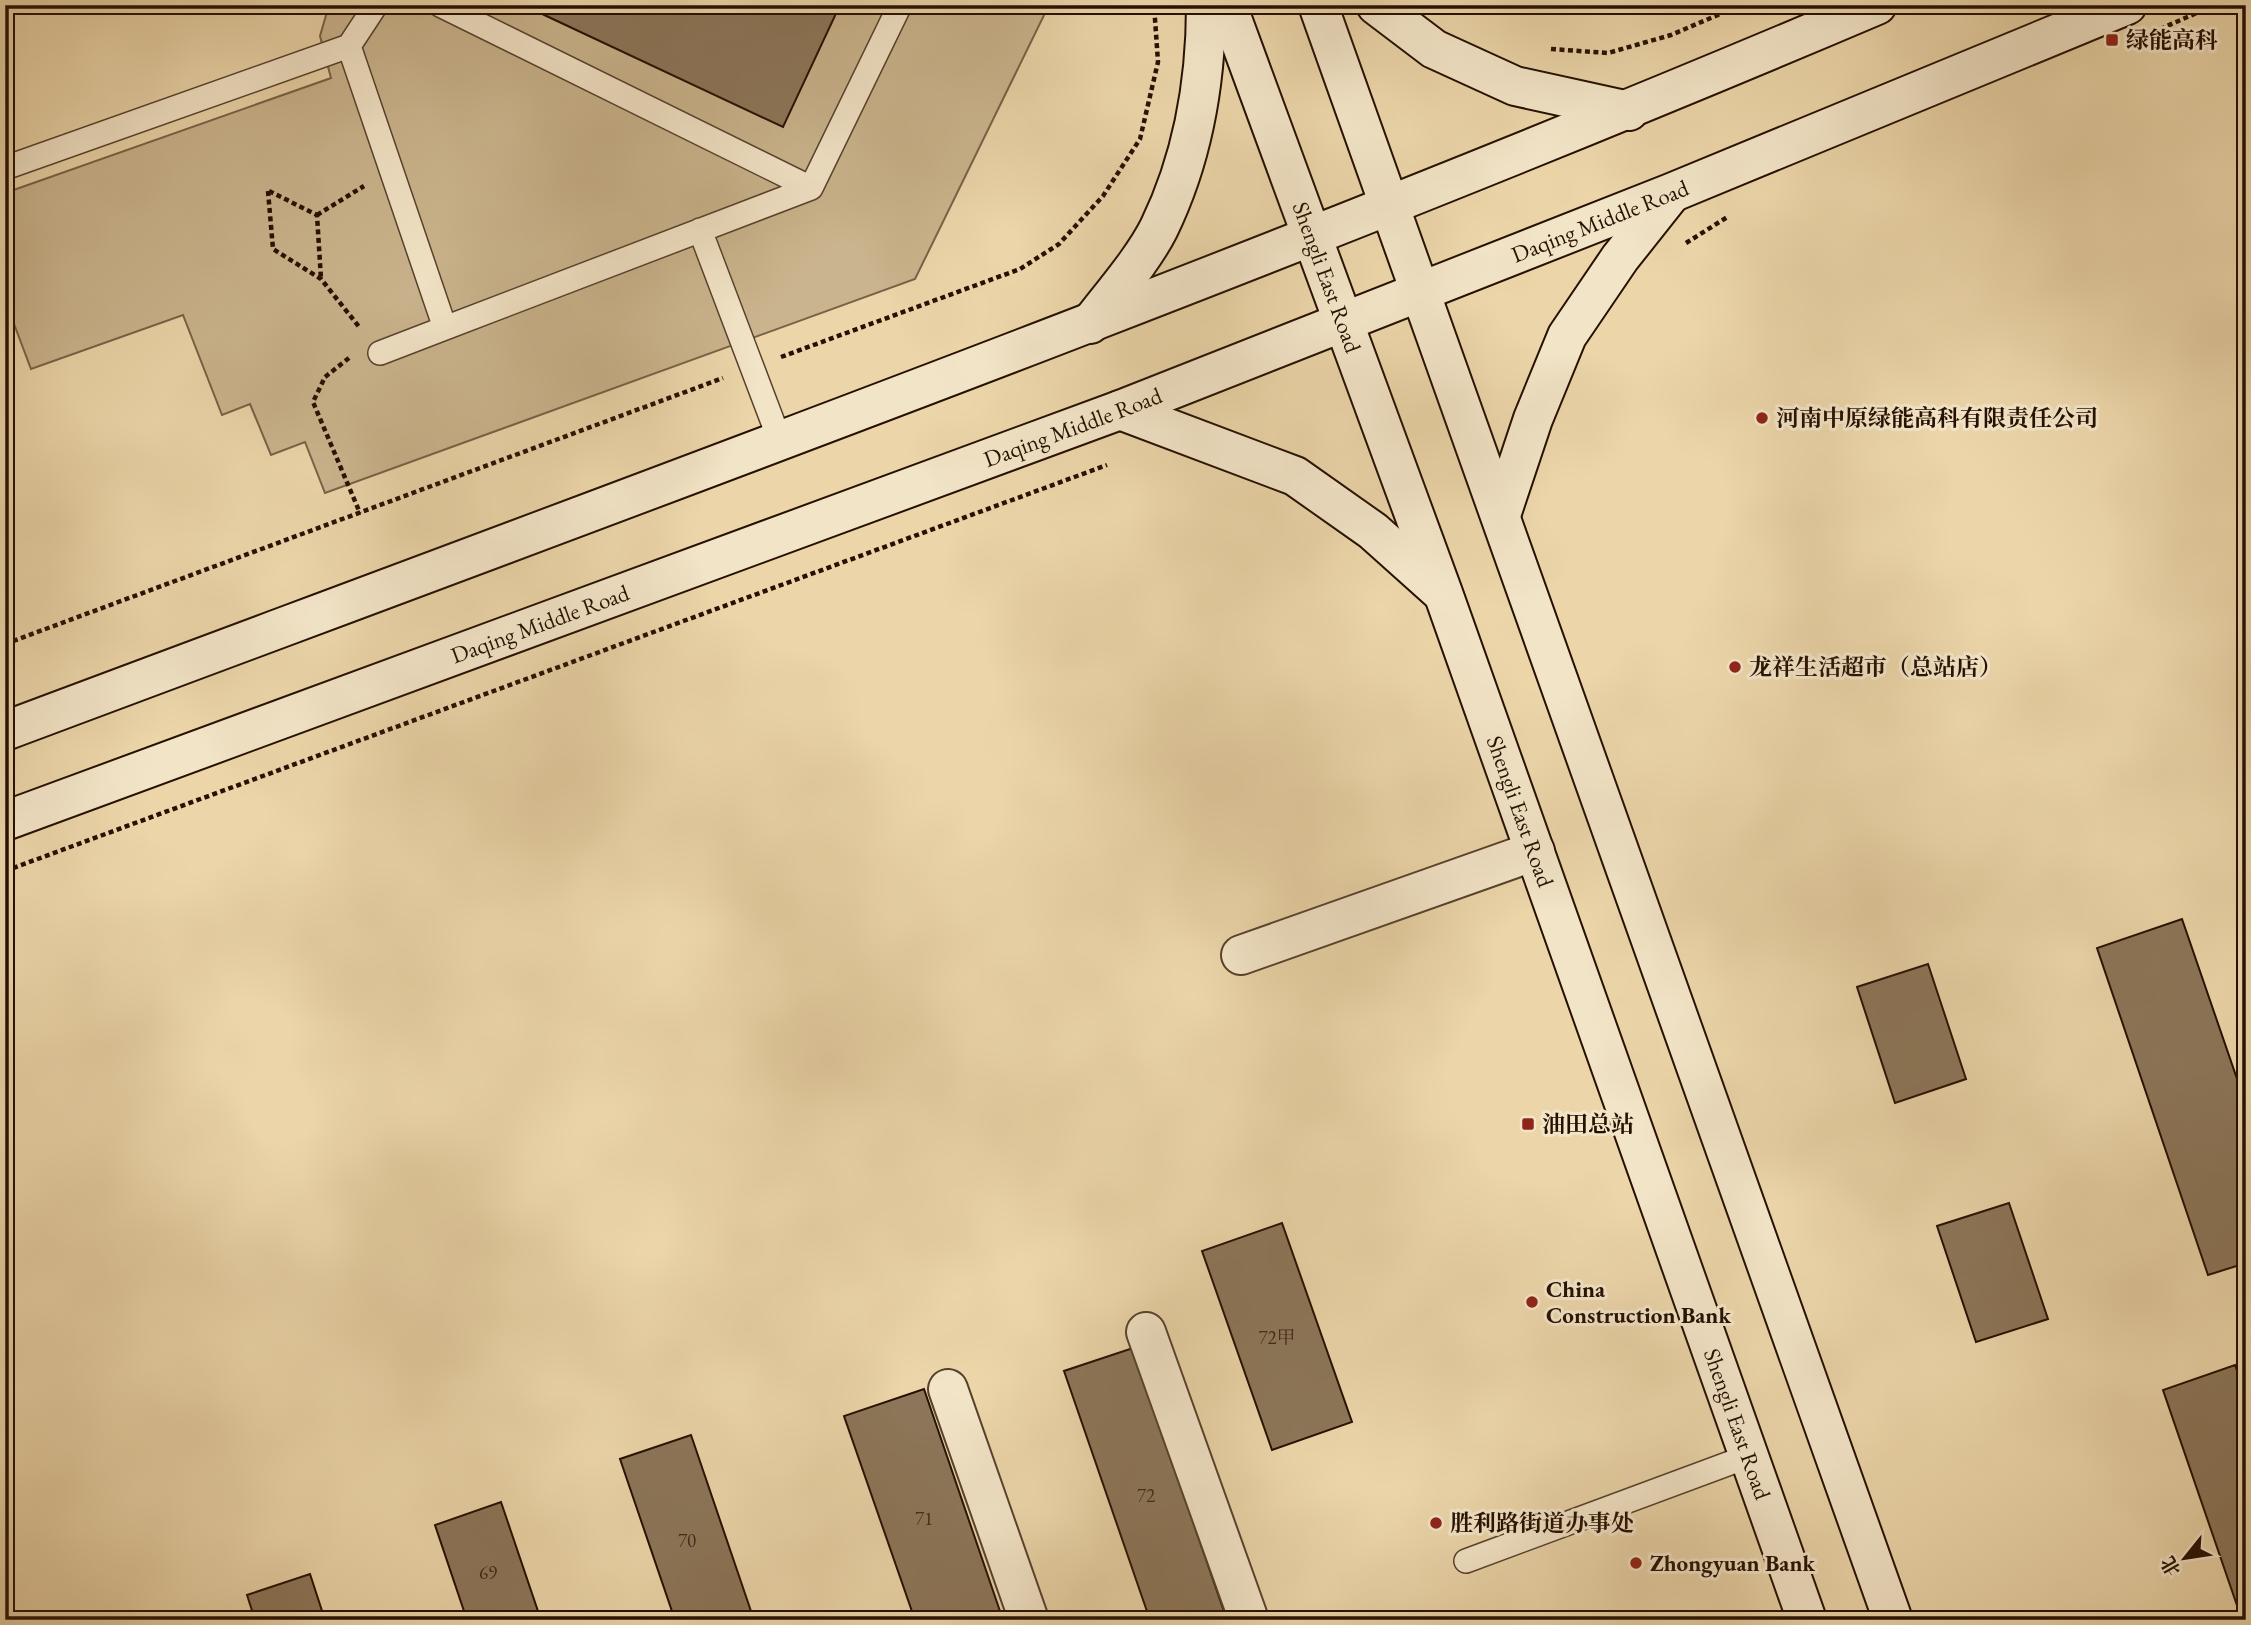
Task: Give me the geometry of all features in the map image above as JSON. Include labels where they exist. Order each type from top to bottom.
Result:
[{"type":"main road","points":[[1090,324],[1158,230],[1192,142],[1206,54],[1206,5]]},
{"type":"main road","name":"Shengli East Road","points":[[1227,5],[1443,593],[1807,1620]]},
{"type":"main road","points":[[1318,5],[1893,1620]]},
{"type":"main road","points":[[1376,5],[1434,49],[1515,86],[1629,111]]},
{"type":"main road","points":[[5,730],[1090,324],[1629,111],[1877,5]]},
{"type":"main road","name":"Daqing Middle Road","points":[[5,821],[1120,410],[1671,193],[2127,5]]},
{"type":"main road","points":[[1501,515],[1534,419],[1567,336],[1620,258],[1671,193]]},
{"type":"main road","points":[[1120,410],[1295,476],[1373,531],[1443,593]]},
{"type":"main road","points":[[1241,955],[1535,851]]},
{"type":"main road","points":[[1146,1332],[1249,1620]]},
{"type":"main road","points":[[948,1389],[1029,1620]]},
{"type":"lane","points":[[5,168],[349,47],[376,5]]},
{"type":"lane","points":[[440,5],[811,187]]},
{"type":"lane","points":[[380,353],[811,187],[900,5]]},
{"type":"lane","points":[[349,47],[445,328]]},
{"type":"lane","points":[[700,230],[780,441]]},
{"type":"lane","points":[[1466,1561],[1749,1456]]},
{"type":"path","points":[[5,644],[1020,269],[1059,244],[1103,196],[1140,139],[1158,62],[1154,5]]},
{"type":"path","points":[[1547,49],[1608,53],[1671,35],[1741,5]]},
{"type":"path","points":[[317,215],[391,170]]},
{"type":"path","points":[[317,215],[268,191],[273,249],[321,279],[380,353]]},
{"type":"path","points":[[317,215],[321,279]]},
{"type":"path","points":[[360,513],[313,402],[325,377],[351,357],[380,353]]},
{"type":"path","points":[[5,871],[1107,465]]},
{"type":"shaded area","points":[[329,5],[1049,5],[915,279],[325,493],[305,442],[271,455],[250,404],[222,415],[183,315],[31,369],[5,300],[5,193],[331,78],[320,36]]},
{"type":"building","points":[[523,5],[840,5],[783,127]]},
{"type":"building","points":[[2182,919],[2246,1105],[2246,1263],[2208,1275],[2097,948]]},
{"type":"building","points":[[1928,964],[1966,1079],[1895,1103],[1857,987]]},
{"type":"building","points":[[2009,1203],[2048,1319],[1976,1342],[1937,1226]]},
{"type":"building","points":[[1282,1223],[1352,1422],[1272,1450],[1202,1251]]},
{"type":"building","points":[[1133,1348],[1227,1620],[1150,1620],[1064,1371]]},
{"type":"building","points":[[2235,1365],[2246,1396],[2246,1620],[2242,1620],[2163,1390]]},
{"type":"building","points":[[924,1389],[1003,1620],[915,1620],[844,1416]]},
{"type":"building","points":[[691,1435],[754,1620],[675,1620],[620,1459]]},
{"type":"building","points":[[501,1502],[541,1620],[467,1620],[435,1525]]},
{"type":"building","points":[[310,1574],[325,1620],[255,1620],[247,1595]]},
{"type":"place","name":"绿能高科","points":[[2112,40]]},
{"type":"place","name":"河南中原绿能高科有限责任公司","points":[[1762,418]]},
{"type":"place","name":"龙祥生活超市（总站店）","points":[[1735,667]]},
{"type":"place","name":"油田总站","points":[[1528,1124]]},
{"type":"place","name":"China Construction Bank","points":[[1532,1302]]},
{"type":"place","name":"胜利路街道办事处","points":[[1436,1523]]},
{"type":"place","name":"Zhongyuan Bank","points":[[1636,1563]]}]
